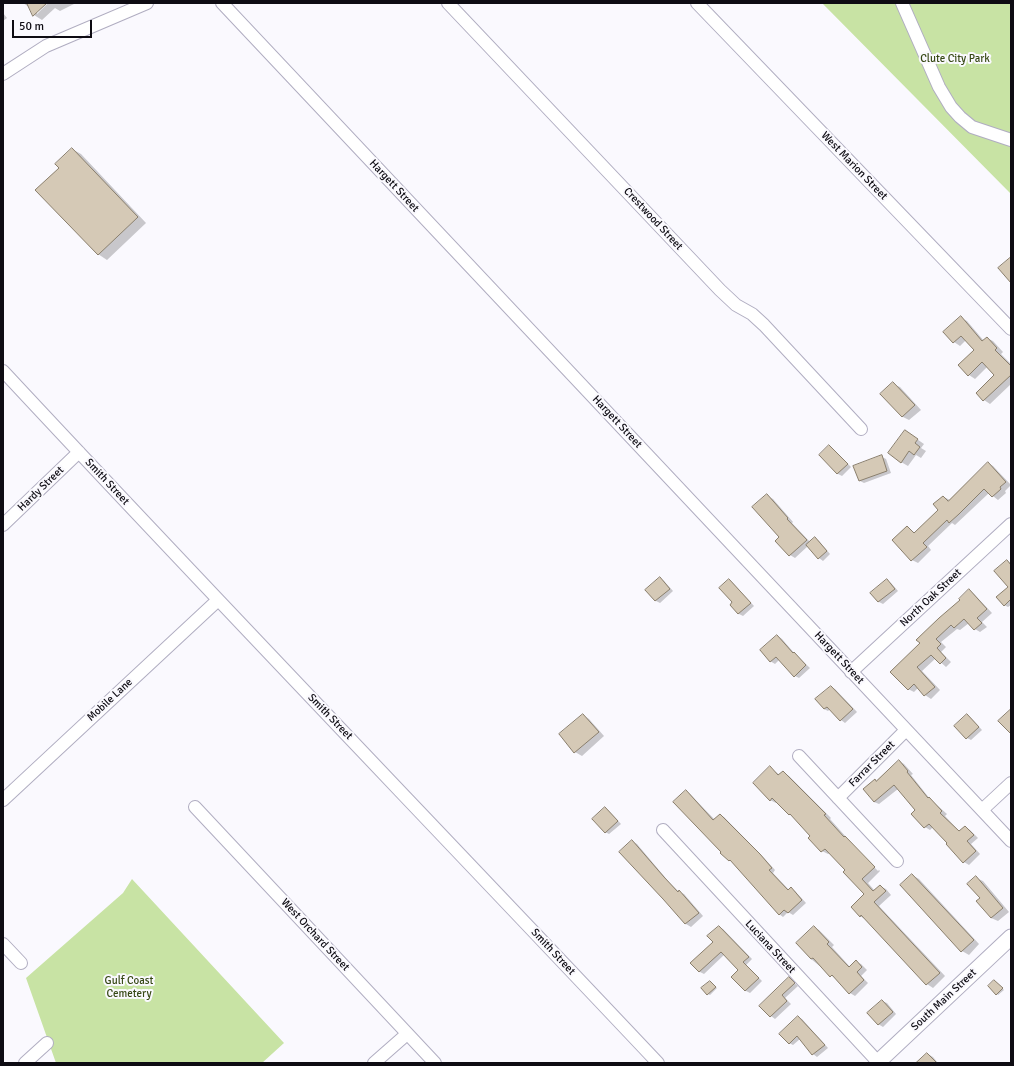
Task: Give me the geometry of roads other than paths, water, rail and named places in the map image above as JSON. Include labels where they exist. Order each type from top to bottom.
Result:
[{"type":"main road","name":"South Main Street","points":[[877,1063],[1011,937]]},
{"type":"street","points":[[3,74],[46,46],[147,3]]},
{"type":"street","name":"Hargett Street","points":[[222,3],[1011,841]]},
{"type":"street","name":"Crestwood Street","points":[[448,3],[720,290],[736,305],[752,314],[764,325],[861,430]]},
{"type":"street","name":"West Marion Street","points":[[697,3],[1011,329]]},
{"type":"street","points":[[902,3],[939,87],[951,107],[972,127],[1011,140]]},
{"type":"street","name":"Smith Street","points":[[3,371],[218,600],[658,1063]]},
{"type":"street","name":"Hardy Street","points":[[3,525],[79,452]]},
{"type":"street","name":"North Oak Street","points":[[851,672],[1011,524]]},
{"type":"street","name":"Mobile Lane","points":[[3,800],[218,600]]},
{"type":"street","name":"Farrar Street","points":[[838,798],[906,730]]},
{"type":"street","points":[[799,756],[897,861]]},
{"type":"street","points":[[982,810],[1011,783]]},
{"type":"street","name":"West Orchard Street","points":[[195,807],[435,1063]]},
{"type":"street","name":"Luciana Street","points":[[663,830],[877,1063]]},
{"type":"street","points":[[3,944],[20,963]]},
{"type":"street","points":[[374,1063],[407,1034]]},
{"type":"street","points":[[25,1063],[47,1043]]},
{"type":"park label","name":"Clute City Park","points":[[955,59]]},
{"type":"park label","name":"Gulf Coast Cemetery","points":[[129,987]]}]
